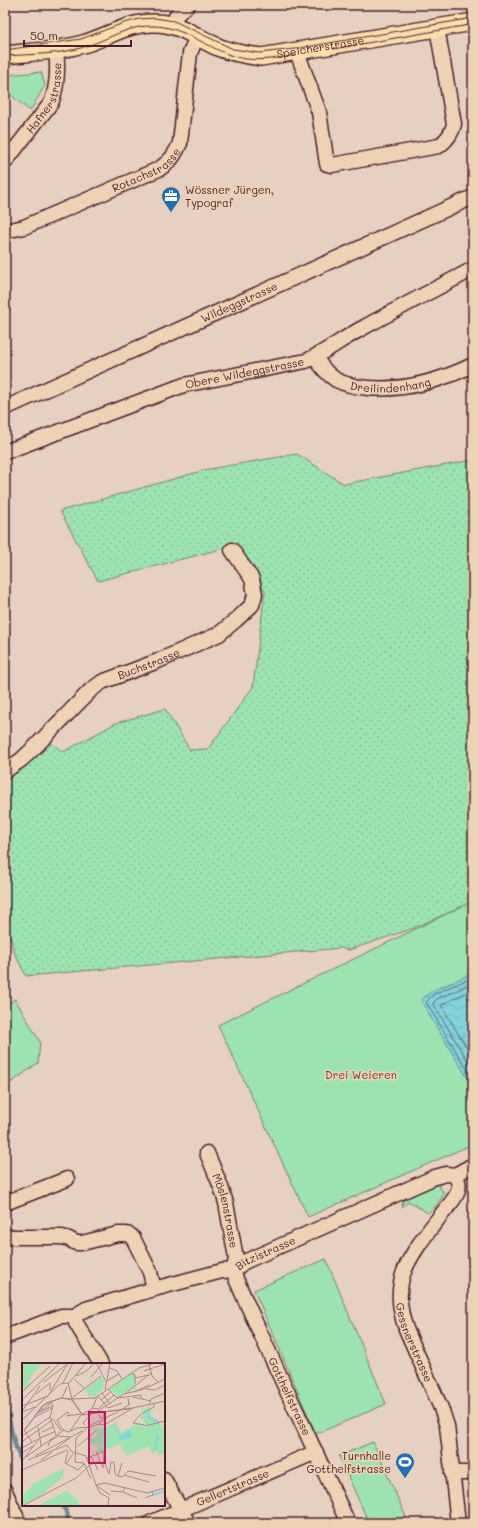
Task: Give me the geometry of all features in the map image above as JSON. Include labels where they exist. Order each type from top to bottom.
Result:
[{"type":"main road","name":"Speicherstrasse","points":[[5,55],[83,44],[123,28],[138,24],[156,23],[173,25],[220,48],[240,54],[261,57],[473,22]]},
{"type":"street","points":[[173,25],[177,14],[188,5]]},
{"type":"street","points":[[297,52],[319,112],[327,164],[332,165],[439,146],[452,133],[454,124],[437,28]]},
{"type":"street","name":"Rotachstrasse","points":[[5,231],[24,227],[159,169],[168,163],[175,155],[180,143],[190,53],[197,36]]},
{"type":"street","name":"Hafnerstrasse","points":[[5,162],[52,102],[56,92],[57,82],[56,49]]},
{"type":"street","name":"Wildeggstrasse","points":[[5,408],[473,196]]},
{"type":"street","name":"Obere Wildeggstrasse","points":[[5,452],[184,385],[296,363],[315,357],[354,333],[473,269]]},
{"type":"street","name":"Dreilindenhang","points":[[315,357],[322,367],[334,379],[340,382],[358,387],[380,389],[420,385],[455,374],[473,365]]},
{"type":"street","name":"Buchstrasse","points":[[5,771],[22,760],[91,690],[102,682],[158,661],[219,634],[236,620],[252,604],[256,594],[252,580],[232,550]]},
{"type":"street","name":"Möslenstrasse","points":[[207,1153],[222,1187],[226,1203],[236,1258],[234,1270]]},
{"type":"street","name":"Bitzistrasse","points":[[5,1337],[61,1316],[74,1316],[86,1309],[154,1289],[222,1271],[234,1270],[244,1262],[435,1177],[446,1174],[455,1176],[473,1165]]},
{"type":"street","name":"Gessnerstrasse","points":[[455,1176],[459,1182],[457,1192],[423,1238],[411,1258],[402,1279],[400,1301],[402,1317],[406,1329],[441,1408],[447,1426],[458,1523]]},
{"type":"street","points":[[5,1203],[67,1179]]},
{"type":"street","points":[[5,1237],[58,1237],[69,1239],[76,1244],[82,1244],[118,1234],[126,1234],[133,1238],[150,1272],[154,1289]]},
{"type":"street","name":"Gotthelfstrasse","points":[[234,1270],[263,1342],[316,1452],[348,1523]]},
{"type":"street","points":[[74,1316],[76,1323],[100,1363]]},
{"type":"street","name":"Gellertstrasse","points":[[150,1523],[316,1452]]},
{"type":"street","points":[[452,1473],[473,1473]]},
{"type":"street","points":[[165,1481],[188,1523]]},
{"type":"street","points":[[5,1491],[19,1523]]},
{"type":"green space","points":[[41,72],[45,85],[30,111],[5,90],[5,75]]},
{"type":"green space","points":[[297,454],[344,484],[473,460],[473,902],[414,928],[349,950],[341,948],[26,976],[14,952],[5,916],[5,771],[44,737],[63,752],[116,723],[165,709],[190,750],[208,749],[253,687],[265,591],[236,545],[98,581],[60,511],[209,469]]},
{"type":"green space","name":"Drei Weieren","points":[[473,901],[473,1144],[308,1217],[218,1025]]},
{"type":"green space","points":[[15,999],[40,1042],[38,1063],[5,1087],[5,1006]]},
{"type":"green space","points":[[438,1184],[444,1194],[437,1205],[428,1213],[408,1201],[403,1207],[402,1206],[405,1199]]},
{"type":"green space","points":[[326,1259],[386,1404],[316,1434],[254,1290]]},
{"type":"green space","points":[[373,1442],[406,1517],[393,1523],[369,1523],[339,1456]]},
{"type":"water","points":[[473,973],[473,1087],[422,1003],[422,999],[432,991]]},
{"type":"waterway","points":[[5,1392],[11,1429],[22,1462]]},
{"type":"waterway","points":[[63,1506],[69,1523]]},
{"type":"tram line","points":[[5,50],[81,39],[139,19],[155,18],[174,21],[233,49],[259,53],[295,49],[473,18]]},
{"type":"tram line","points":[[333,49],[469,25]]},
{"type":"tram line","points":[[5,56],[46,54],[77,49],[127,30],[144,26],[173,29],[230,55],[246,59],[263,60],[296,55]]},
{"type":"place","name":"Wössner Jürgen, Typograf","points":[[171,213]]},
{"type":"place","name":"Turnhalle Gotthelfstrasse","points":[[405,1479]]}]
